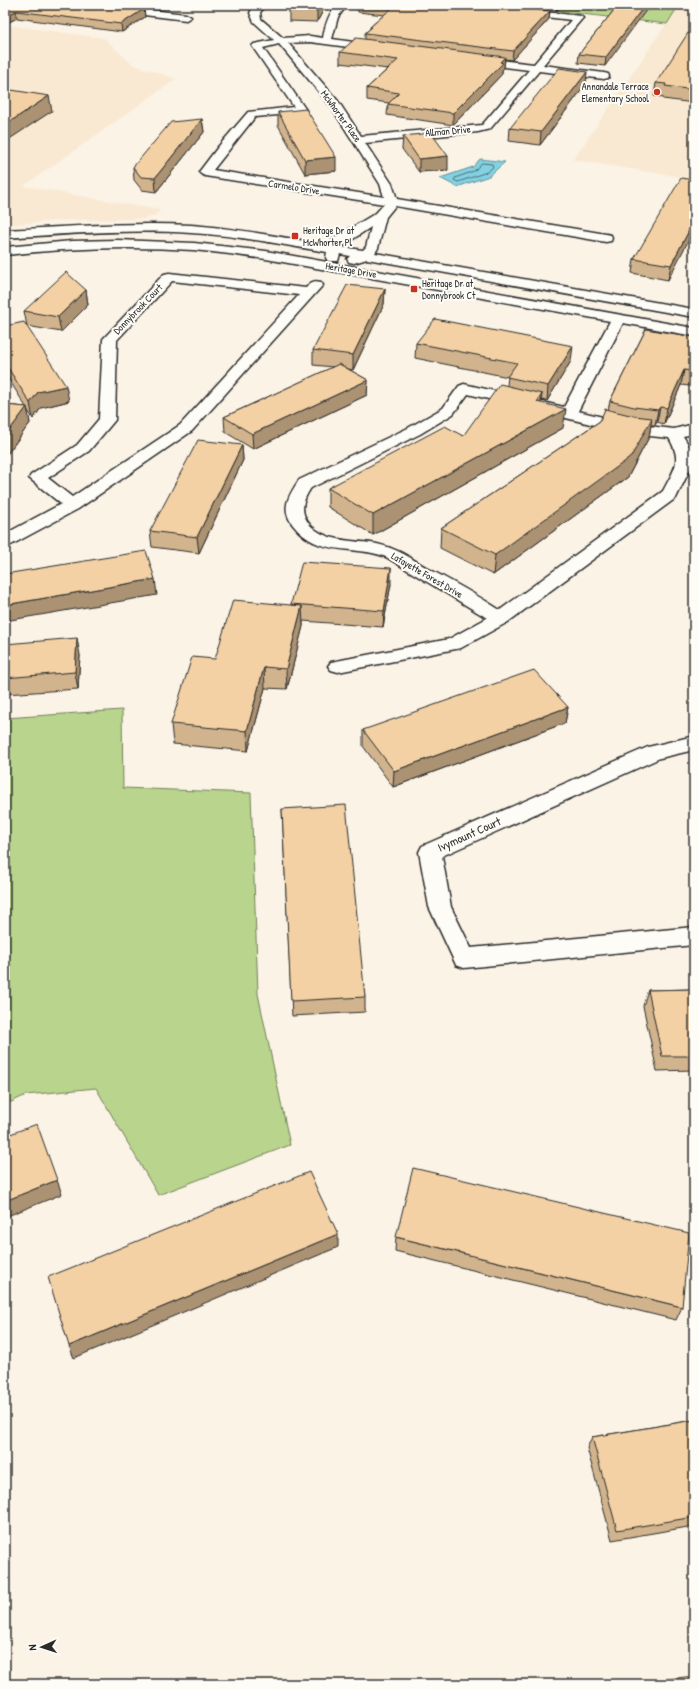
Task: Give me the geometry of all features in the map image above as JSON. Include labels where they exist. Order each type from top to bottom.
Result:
[{"type":"street","points":[[85,5],[186,17]]},
{"type":"street","name":"McWhorter Place","points":[[259,5],[255,13],[257,20],[281,40],[334,103],[386,184],[392,202]]},
{"type":"street","points":[[327,41],[333,16],[337,9],[342,5]]},
{"type":"street","name":"Allman Drive","points":[[359,140],[478,129],[486,126],[578,18],[512,10]]},
{"type":"street","points":[[281,40],[302,39],[327,41],[388,49]]},
{"type":"street","name":"Carmelo Drive","points":[[281,40],[257,46],[301,110],[252,114],[222,148],[205,172],[606,238]]},
{"type":"street","points":[[465,59],[604,76]]},
{"type":"street","points":[[334,267],[333,249],[344,238],[380,216],[392,202]]},
{"type":"street","points":[[5,541],[72,505],[186,428],[309,292],[334,267],[366,254],[372,248],[380,216]]},
{"type":"street","name":"Heritage Drive","points":[[5,234],[125,227],[192,229],[277,239],[694,313]]},
{"type":"street","name":"Heritage Drive","points":[[5,251],[43,247],[125,243],[185,246],[266,255],[694,332]]},
{"type":"street","name":"Donnybrook Court","points":[[72,505],[37,478],[83,448],[107,420],[110,339],[169,277],[309,292]]},
{"type":"street","points":[[569,414],[618,319]]},
{"type":"street","name":"Lafayette Forest Drive","points":[[501,618],[388,552],[325,542],[314,537],[302,527],[293,513],[294,503],[299,492],[305,484],[425,425],[448,411],[464,389],[631,429],[674,434],[694,429]]},
{"type":"street","points":[[338,666],[454,644],[501,618],[670,494],[685,463],[683,449],[674,434]]},
{"type":"street","name":"Ivymount Court","points":[[694,743],[655,752],[430,852],[440,907],[464,958],[694,936]]},
{"type":"shaded area","name":"Annandale Terrace Elementary School","points":[[677,8],[694,10],[694,179],[573,160]]},
{"type":"shaded area","points":[[5,25],[104,38],[132,64],[176,79],[24,186],[160,210],[155,216],[142,219],[72,220],[5,225]]},
{"type":"green space","points":[[505,5],[647,5],[677,8],[667,24]]},
{"type":"green space","points":[[122,710],[123,788],[251,793],[258,994],[290,1145],[158,1195],[96,1088],[26,1095],[5,1105],[5,718]]},
{"type":"water","points":[[480,159],[505,162],[489,176],[457,187],[440,178],[473,167]]},
{"type":"building","points":[[5,5],[107,5],[144,9],[121,24],[16,11],[5,16]]},
{"type":"building","points":[[291,5],[320,5],[317,10],[289,9]]},
{"type":"building","points":[[375,5],[491,5],[550,11],[513,51],[365,33],[393,7]]},
{"type":"building","points":[[618,5],[645,5],[606,57],[579,54]]},
{"type":"building","points":[[688,33],[694,34],[694,90],[665,86],[666,84],[656,83]]},
{"type":"building","points":[[356,38],[505,57],[500,62],[503,63],[453,113],[388,104],[399,93],[367,88],[398,60],[340,52]]},
{"type":"building","points":[[559,68],[587,72],[541,132],[510,128]]},
{"type":"building","points":[[5,89],[49,96],[5,125]]},
{"type":"building","points":[[306,109],[336,157],[305,160],[278,112]]},
{"type":"building","points":[[202,119],[155,178],[141,177],[133,167],[171,122]]},
{"type":"building","points":[[431,133],[448,156],[419,159],[403,136]]},
{"type":"building","points":[[681,178],[694,180],[694,221],[671,265],[634,259]]},
{"type":"building","points":[[66,272],[86,290],[58,317],[24,311]]},
{"type":"building","points":[[347,285],[385,289],[353,355],[313,350]]},
{"type":"building","points":[[435,319],[573,346],[548,386],[507,377],[517,363],[416,343]]},
{"type":"building","points":[[24,322],[66,386],[38,392],[30,403],[5,363],[5,326]]},
{"type":"building","points":[[646,329],[694,337],[694,366],[692,371],[684,370],[667,408],[660,407],[658,410],[634,407],[610,401]]},
{"type":"building","points":[[339,364],[368,380],[252,434],[224,417]]},
{"type":"building","points":[[500,384],[542,394],[537,402],[566,409],[373,515],[328,488],[445,426],[463,436]]},
{"type":"building","points":[[5,405],[27,407],[5,436]]},
{"type":"building","points":[[605,409],[634,416],[652,418],[631,457],[495,555],[441,528],[600,421]]},
{"type":"building","points":[[198,440],[242,445],[197,537],[150,531]]},
{"type":"building","points":[[146,551],[155,579],[5,605],[5,574]]},
{"type":"building","points":[[302,562],[391,568],[384,611],[291,604]]},
{"type":"building","points":[[233,600],[302,606],[286,669],[264,667],[247,731],[171,724],[192,657],[215,659]]},
{"type":"building","points":[[77,638],[75,672],[5,678],[5,644]]},
{"type":"building","points":[[534,670],[568,707],[394,771],[363,730]]},
{"type":"building","points":[[346,805],[365,997],[291,1001],[282,809]]},
{"type":"building","points":[[694,989],[694,1056],[662,1056],[648,990]]},
{"type":"building","points":[[37,1124],[57,1180],[5,1201],[5,1136]]},
{"type":"building","points":[[413,1168],[689,1233],[682,1307],[396,1237]]},
{"type":"building","points":[[309,1172],[338,1234],[69,1346],[48,1277]]},
{"type":"building","points":[[694,1420],[694,1517],[617,1530],[592,1437]]},
{"type":"building","points":[[694,1676],[694,1684],[625,1684]]},
{"type":"place","name":"Annandale Terrace Elementary School","points":[[657,92]]},
{"type":"place","name":"Heritage Dr at McWhorter Pl","points":[[295,236]]},
{"type":"place","name":"Heritage Dr at Donnybrook Ct","points":[[414,289]]}]
